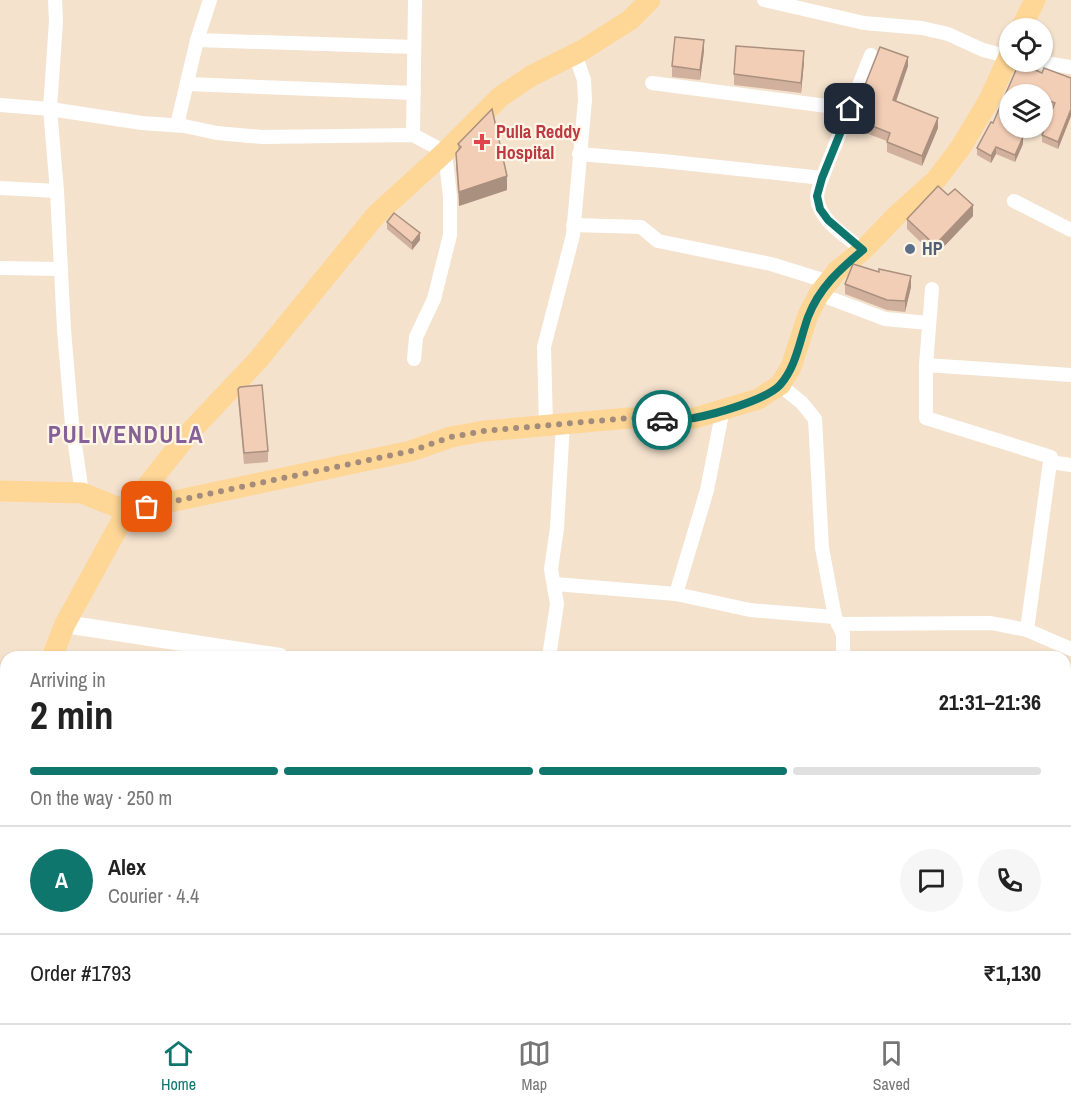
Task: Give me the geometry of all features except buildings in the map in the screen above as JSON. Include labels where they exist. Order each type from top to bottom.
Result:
[{"type":"main road","points":[[54,651],[65,624],[125,515],[189,433],[258,360],[376,215],[445,152],[500,97],[531,76],[575,54],[630,20],[650,0]]},
{"type":"main road","points":[[1026,18],[1035,0]]},
{"type":"main road","points":[[0,501],[51,501],[125,515],[411,451],[451,437],[484,431],[629,418],[662,420],[695,418],[758,399],[780,385],[791,367],[808,315],[824,288],[837,271],[863,250],[936,180],[962,147],[988,102],[1002,72]]},
{"type":"main road","points":[[0,491],[82,493],[125,515]]},
{"type":"main road","points":[[65,624],[241,651]]},
{"type":"street","points":[[55,0],[56,21],[50,109],[69,389],[82,493]]},
{"type":"street","points":[[177,125],[197,40],[210,0]]},
{"type":"street","points":[[764,0],[864,23],[922,28],[948,34],[983,50],[999,54]]},
{"type":"street","points":[[413,135],[415,1]]},
{"type":"street","points":[[197,40],[414,46]]},
{"type":"street","points":[[550,651],[557,604],[551,569],[557,528],[554,424],[544,347],[573,225],[585,100],[584,80],[575,54]]},
{"type":"street","points":[[863,250],[828,220],[820,209],[817,196],[871,55]]},
{"type":"street","points":[[1053,64],[1071,67]]},
{"type":"street","points":[[652,83],[850,109]]},
{"type":"street","points":[[187,84],[414,93]]},
{"type":"street","points":[[0,105],[50,109],[142,123],[177,125],[217,133],[261,136],[413,135],[445,152],[450,197],[450,235],[434,299],[416,337],[414,359]]},
{"type":"street","points":[[579,154],[822,178]]},
{"type":"street","points":[[0,188],[57,191]]},
{"type":"street","points":[[1014,201],[1071,230]]},
{"type":"street","points":[[573,225],[641,227],[658,241],[771,264],[885,319],[929,323]]},
{"type":"street","points":[[0,268],[61,269]]},
{"type":"street","points":[[932,289],[926,365],[926,418],[1051,457],[1027,630]]},
{"type":"street","points":[[926,365],[1071,375]]},
{"type":"street","points":[[780,385],[802,403],[815,419],[822,548],[836,620],[843,634],[843,651]]},
{"type":"street","points":[[676,594],[707,490],[723,410]]},
{"type":"street","points":[[1050,462],[1071,465]]},
{"type":"street","points":[[555,584],[676,594],[750,610],[836,620],[991,623],[1027,630],[1071,650]]},
{"type":"shaded area","points":[[0,0],[1071,0],[1071,651],[0,651]]},
{"type":"way so far","points":[[147,507],[411,451],[451,437],[484,431],[629,418],[662,420]]},
{"type":"place","name":"Pulla Reddy Hospital","points":[[482,142]]},
{"type":"place","name":"HP","points":[[910,249]]},
{"type":"district","name":"PULIVENDULA","points":[[126,435]]},
{"type":"route","points":[[662,420],[695,418],[723,410],[758,399],[780,385],[791,367],[808,315],[819,294],[837,271],[863,250],[828,220],[820,209],[817,196],[850,109]]}]
